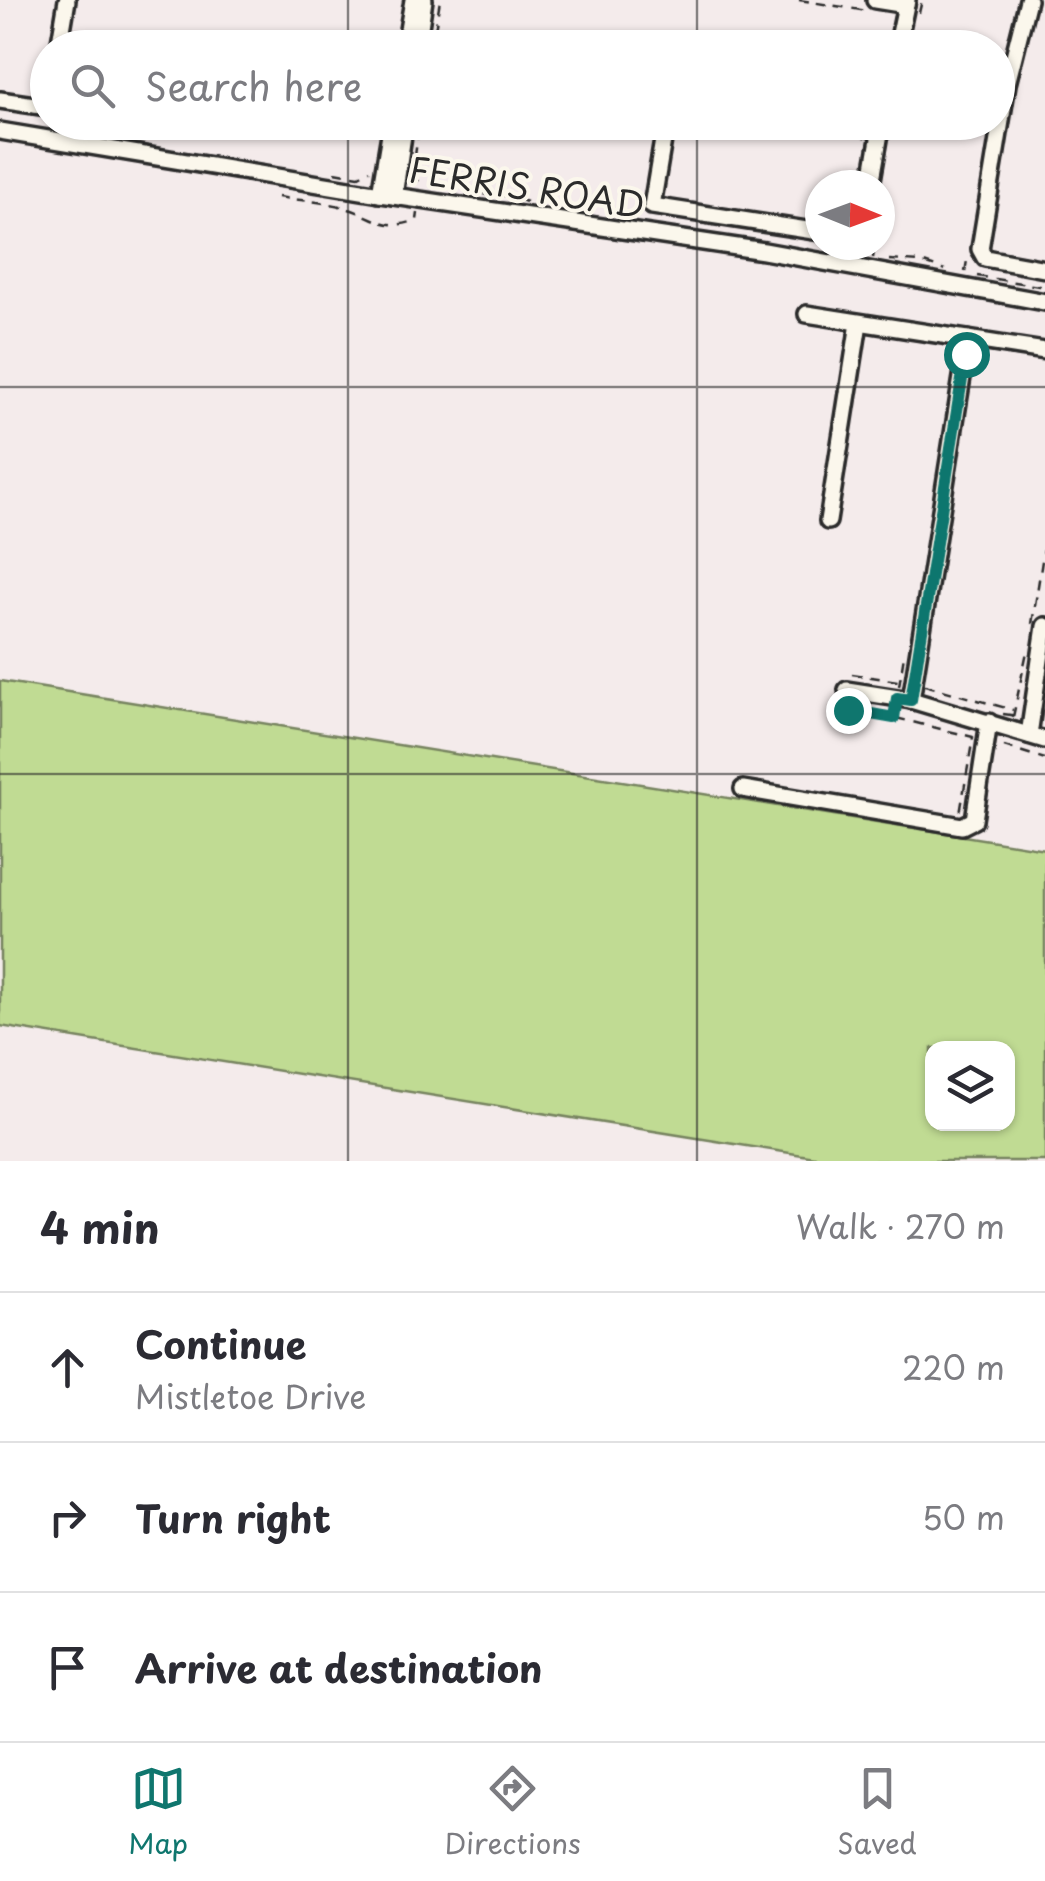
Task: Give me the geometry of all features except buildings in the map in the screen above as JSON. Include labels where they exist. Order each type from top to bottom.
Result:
[{"type":"street","points":[[62,30],[67,0]]},
{"type":"street","points":[[408,30],[413,0]]},
{"type":"street","points":[[419,30],[424,0]]},
{"type":"street","points":[[1015,52],[1028,0]]},
{"type":"street","points":[[875,6],[907,3],[902,30]]},
{"type":"street","points":[[0,100],[30,104]]},
{"type":"street","name":"FERRIS ROAD","points":[[0,131],[30,136]]},
{"type":"street","name":"FERRIS ROAD","points":[[54,140],[387,195],[422,194],[1045,302]]},
{"type":"street","points":[[387,195],[391,140]]},
{"type":"street","points":[[387,195],[401,140]]},
{"type":"street","points":[[663,140],[652,206],[805,230]]},
{"type":"street","points":[[874,170],[879,140]]},
{"type":"street","points":[[998,140],[980,248],[985,258],[1045,269]]},
{"type":"street","points":[[807,314],[1045,350]]},
{"type":"street","points":[[828,521],[859,323]]},
{"type":"street","points":[[904,699],[968,339]]},
{"type":"street","points":[[1037,737],[1024,713],[1038,626]]},
{"type":"street","points":[[849,682],[1037,737]]},
{"type":"street","points":[[743,789],[962,826],[974,820],[990,722]]},
{"type":"path","points":[[435,30],[440,0]]},
{"type":"path","points":[[799,0],[875,6]]},
{"type":"path","points":[[412,175],[417,140]]},
{"type":"path","points":[[278,197],[350,209],[366,220],[402,225],[416,220],[422,194]]},
{"type":"path","points":[[1038,626],[1045,542]]},
{"type":"path","points":[[894,718],[904,699],[900,681],[906,641]]},
{"type":"path","points":[[1010,728],[1024,713],[1029,641]]},
{"type":"path","points":[[849,682],[900,681]]},
{"type":"path","points":[[923,683],[1024,713]]},
{"type":"path","points":[[848,710],[973,737],[960,814]]},
{"type":"path","points":[[994,744],[1045,758]]},
{"type":"green space","points":[[0,681],[1045,849],[1045,1161],[840,1161],[0,1026]]},
{"type":"route","points":[[848,710],[894,718],[897,698],[911,700],[966,354]]}]
